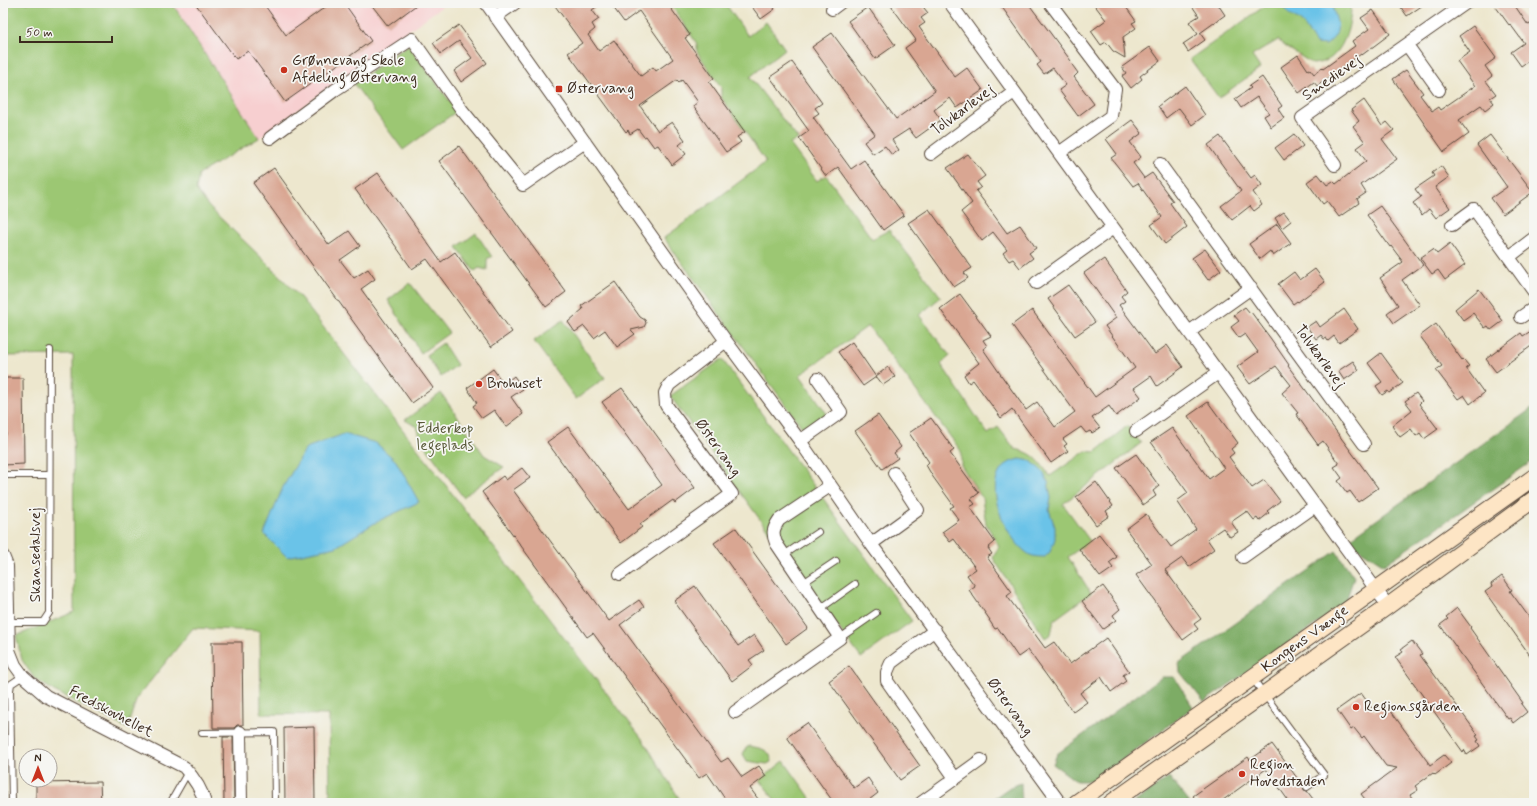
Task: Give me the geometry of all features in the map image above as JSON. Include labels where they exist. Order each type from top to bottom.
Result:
[{"type":"street","name":"Østervang","points":[[486,3],[726,341],[800,441],[871,544],[1060,803]]},
{"type":"street","points":[[495,17],[515,3]]},
{"type":"street","name":"Tolvkarlevej","points":[[950,3],[1388,606]]},
{"type":"street","points":[[1050,3],[1115,89],[1111,116],[1059,153]]},
{"type":"street","name":"Smedievej","points":[[1335,165],[1302,118],[1466,3]]},
{"type":"street","points":[[270,138],[335,90],[412,39],[462,110],[523,185],[585,142]]},
{"type":"street","points":[[1407,45],[1439,90]]},
{"type":"street","name":"Tolvkarlevej","points":[[931,154],[1014,92]]},
{"type":"street","name":"Tolvkarlevej","points":[[1160,164],[1364,444]]},
{"type":"street","points":[[1452,225],[1474,209],[1534,292]]},
{"type":"street","points":[[1036,282],[1113,228]]},
{"type":"street","points":[[1508,256],[1534,238]]},
{"type":"street","points":[[1189,332],[1250,288]]},
{"type":"street","points":[[1521,317],[1534,308]]},
{"type":"street","name":"Østervang","points":[[620,574],[732,494],[666,405],[665,393],[669,385],[726,341]]},
{"type":"street","points":[[1136,431],[1218,373]]},
{"type":"street","points":[[800,441],[841,412],[818,379]]},
{"type":"street","points":[[871,544],[918,510],[894,473]]},
{"type":"street","name":"Kongens Vænge","points":[[1076,803],[1534,476]]},
{"type":"street","points":[[735,712],[840,638],[776,543],[773,535],[774,528],[779,520],[830,486]]},
{"type":"street","name":"Kongens Vænge","points":[[1111,803],[1388,606],[1534,499]]},
{"type":"street","points":[[1243,557],[1315,506]]},
{"type":"street","name":"Fredskovhellet","points":[[3,556],[7,566],[5,622],[9,650],[15,665],[23,676],[46,696],[184,767],[203,797],[205,803]]},
{"type":"street","points":[[935,630],[891,663],[887,672],[887,681],[955,778]]},
{"type":"street","points":[[240,732],[241,803]]},
{"type":"street","points":[[921,803],[981,760]]},
{"type":"lane","name":"Skansedalsvej","points":[[5,622],[43,622],[49,613],[50,350]]},
{"type":"lane","points":[[3,474],[49,475]]},
{"type":"lane","points":[[784,555],[818,532]]},
{"type":"lane","points":[[803,583],[836,561]]},
{"type":"lane","points":[[820,609],[855,584]]},
{"type":"lane","points":[[840,638],[876,612]]},
{"type":"lane","points":[[12,803],[10,690],[11,684],[23,676]]},
{"type":"lane","points":[[1252,677],[1263,694],[1324,775],[1307,787]]},
{"type":"lane","points":[[202,733],[274,732],[275,803]]},
{"type":"lane","points":[[172,803],[172,800],[188,772]]},
{"type":"shaded area","name":"Grønnevang Skole Afdeling Østervang","points":[[172,3],[447,3],[259,138]]},
{"type":"green space","points":[[3,3],[172,3],[259,138],[199,174],[196,190],[209,207],[300,297],[643,740],[682,803],[330,803],[329,715],[261,714],[260,631],[193,628],[137,698],[127,728],[54,691],[34,678],[22,660],[16,636],[74,612],[73,355],[3,356]]},
{"type":"green space","points":[[670,3],[725,3],[748,36],[766,22],[785,49],[750,77],[798,139],[790,144],[817,181],[826,175],[872,239],[889,230],[941,297],[919,315],[950,356],[941,364],[988,434],[998,427],[1015,449],[1036,458],[1050,476],[1086,451],[1095,452],[1127,426],[1141,443],[1063,504],[1090,541],[1068,557],[1091,593],[1054,620],[1051,634],[1045,638],[993,558],[999,546],[986,524],[982,498],[961,465],[961,451],[868,326],[800,375],[827,414],[804,430],[664,238],[766,162],[721,97],[721,87],[697,52],[697,44]]},
{"type":"green space","points":[[1269,3],[1351,3],[1349,24],[1345,39],[1338,51],[1333,56],[1329,59],[1313,64],[1286,47],[1278,40],[1252,56],[1260,68],[1219,98],[1190,59]]},
{"type":"green space","points":[[408,45],[457,111],[403,150],[354,84]]},
{"type":"green space","points":[[476,233],[492,257],[488,258],[487,260],[487,270],[479,268],[474,271],[457,247]]},
{"type":"green space","points":[[410,283],[449,333],[421,353],[388,300]]},
{"type":"green space","points":[[563,320],[605,378],[576,399],[534,341]]},
{"type":"green space","points":[[443,343],[457,365],[441,377],[426,355]]},
{"type":"green space","points":[[722,359],[912,621],[861,658],[670,396]]},
{"type":"green space","name":"Edderkop legeplads","points":[[441,393],[484,455],[504,467],[463,497],[422,442],[417,427],[405,420]]},
{"type":"green space","points":[[1534,407],[1534,460],[1384,565],[1347,541]]},
{"type":"green space","points":[[1336,551],[1354,577],[1345,604],[1204,702],[1180,672],[1179,663]]},
{"type":"green space","points":[[1162,677],[1174,677],[1193,707],[1094,781],[1076,781],[1053,764],[1057,754]]},
{"type":"green space","points":[[749,746],[767,752],[771,758],[771,762],[767,764],[747,761],[743,754]]},
{"type":"green space","points":[[784,761],[814,803],[777,803],[760,780]]},
{"type":"green space","points":[[1169,777],[1190,803],[1134,803]]},
{"type":"green space","points":[[1021,783],[1022,803],[987,803],[1010,787]]},
{"type":"water","points":[[1282,3],[1340,3],[1335,4],[1333,8],[1337,24],[1337,32],[1335,36],[1326,45],[1316,44],[1304,25],[1286,12]]},
{"type":"water","points":[[344,434],[376,443],[396,461],[419,502],[378,521],[336,547],[287,557],[264,534],[283,487],[306,448]]},
{"type":"water","points":[[1020,459],[1031,461],[1043,472],[1048,482],[1051,498],[1049,510],[1055,527],[1055,539],[1050,552],[1045,557],[1030,555],[1020,547],[1010,534],[997,504],[995,489],[998,475],[1006,465]]},
{"type":"building","points":[[195,3],[263,3],[286,35],[331,3],[344,3],[371,41],[285,102],[248,51],[236,59]]},
{"type":"building","points":[[370,3],[419,3],[388,26]]},
{"type":"building","points":[[553,3],[602,3],[592,10],[599,19],[592,24],[595,29],[588,35],[599,51],[614,40],[641,76],[653,67],[656,71],[673,59],[639,11],[624,22],[610,3],[667,3],[690,35],[685,38],[714,78],[709,82],[745,132],[737,137],[741,142],[726,152],[693,106],[698,102],[682,80],[679,82],[677,80],[640,106],[658,131],[672,122],[685,140],[679,145],[686,154],[672,165],[658,145],[654,147],[646,136],[644,137],[638,129],[630,134],[628,130],[626,132],[568,53],[582,43]]},
{"type":"building","points":[[749,3],[771,3],[775,9],[761,19]]},
{"type":"building","points":[[889,3],[920,3],[928,13],[921,18],[925,23],[919,27],[955,77],[967,68],[983,90],[957,108],[950,98],[934,110],[941,120],[916,138],[909,129],[892,140],[899,150],[892,155],[885,146],[873,154],[864,142],[875,134],[812,47],[832,33],[896,119],[935,91],[905,48],[916,40]]},
{"type":"building","points":[[999,3],[1028,3],[1071,61],[1070,62],[1078,73],[1074,77],[1094,104],[1078,116],[1059,90],[1066,85],[1053,68],[1044,74],[1037,65],[1041,62]]},
{"type":"building","points":[[1093,3],[1123,3],[1136,21],[1132,23],[1136,28],[1123,37],[1125,58],[1113,51],[1106,42],[1101,45],[1091,31],[1106,20]]},
{"type":"building","points":[[1190,3],[1217,3],[1225,15],[1200,33],[1205,40],[1188,52],[1183,44],[1198,34],[1189,22],[1199,16]]},
{"type":"building","points":[[1398,3],[1426,3],[1407,16]]},
{"type":"building","points":[[1493,3],[1513,3],[1528,25],[1530,24],[1534,29],[1534,57],[1521,66],[1511,52],[1524,43]]},
{"type":"building","points":[[868,7],[895,45],[875,59],[848,21]]},
{"type":"building","points":[[1373,10],[1390,34],[1317,86],[1314,82],[1299,93],[1281,67],[1298,55],[1308,70],[1310,69],[1314,74],[1322,68],[1323,69],[1355,46],[1352,41],[1369,29],[1361,18]]},
{"type":"building","points":[[459,25],[487,63],[461,82],[454,71],[472,58],[459,41],[441,54],[433,43]]},
{"type":"building","points":[[1473,26],[1496,58],[1485,66],[1492,76],[1486,81],[1496,94],[1490,98],[1494,103],[1485,110],[1481,105],[1459,120],[1469,134],[1444,152],[1393,79],[1406,70],[1423,93],[1420,95],[1432,111],[1438,107],[1440,110],[1475,86],[1457,61],[1470,52],[1459,36]]},
{"type":"building","points":[[1150,47],[1160,61],[1140,76],[1142,79],[1131,88],[1122,76],[1126,73],[1122,67]]},
{"type":"building","points":[[792,62],[822,103],[815,108],[819,113],[813,117],[851,169],[864,160],[904,215],[883,230],[838,167],[826,176],[799,138],[809,131],[770,77]]},
{"type":"building","points":[[1262,77],[1282,106],[1278,109],[1284,118],[1271,127],[1264,116],[1269,113],[1257,97],[1241,108],[1235,99],[1251,88],[1249,86]]},
{"type":"building","points":[[1185,86],[1205,115],[1192,125],[1179,108],[1166,118],[1158,106]]},
{"type":"building","points":[[1364,100],[1382,126],[1387,122],[1394,130],[1382,139],[1397,159],[1361,185],[1366,193],[1357,199],[1359,203],[1339,217],[1327,201],[1323,204],[1307,182],[1318,174],[1327,185],[1333,181],[1336,184],[1366,161],[1357,148],[1365,142],[1353,126],[1359,121],[1351,110]]},
{"type":"building","points":[[1132,120],[1142,133],[1130,142],[1141,157],[1133,163],[1144,178],[1143,179],[1152,173],[1173,201],[1170,203],[1187,227],[1165,244],[1151,225],[1162,217],[1138,183],[1133,186],[1111,158],[1117,154],[1106,139]]},
{"type":"building","points":[[1294,134],[1303,146],[1284,160],[1275,148]]},
{"type":"building","points":[[1490,135],[1533,192],[1503,214],[1491,198],[1507,187],[1477,145]]},
{"type":"building","points":[[1220,136],[1251,178],[1255,175],[1262,185],[1253,192],[1262,205],[1254,211],[1250,206],[1232,220],[1221,206],[1241,191],[1208,145]]},
{"type":"building","points":[[459,146],[566,292],[546,307],[439,161]]},
{"type":"building","points":[[968,154],[985,176],[977,182],[981,187],[976,191],[1007,233],[1020,225],[1036,248],[1029,253],[1033,258],[1020,268],[1013,259],[1009,261],[1003,253],[1007,250],[993,232],[982,241],[961,212],[972,203],[947,168]]},
{"type":"building","points":[[1441,166],[1449,177],[1435,187],[1450,208],[1436,218],[1429,209],[1422,215],[1413,203],[1421,197],[1415,189],[1434,176],[1432,173]]},
{"type":"building","points":[[274,168],[329,245],[349,231],[360,246],[340,260],[354,278],[368,269],[375,279],[361,289],[433,388],[412,403],[253,183]]},
{"type":"building","points":[[378,173],[441,262],[455,252],[512,332],[491,347],[427,259],[412,269],[355,189]]},
{"type":"building","points":[[1380,206],[1423,265],[1402,280],[1420,305],[1394,323],[1387,313],[1398,305],[1380,278],[1403,262],[1367,215]]},
{"type":"building","points":[[929,209],[972,268],[964,273],[968,278],[954,287],[908,223]]},
{"type":"building","points":[[1284,212],[1291,221],[1282,228],[1275,218]]},
{"type":"building","points":[[1277,224],[1291,243],[1273,256],[1270,251],[1260,259],[1249,244]]},
{"type":"building","points":[[1450,244],[1465,265],[1445,280],[1438,270],[1432,274],[1420,258],[1433,249],[1437,254]]},
{"type":"building","points":[[1205,249],[1221,270],[1208,280],[1192,258]]},
{"type":"building","points":[[1104,259],[1127,291],[1121,296],[1125,301],[1119,305],[1155,354],[1167,345],[1183,367],[1157,386],[1151,376],[1134,388],[1141,397],[1116,416],[1109,406],[1092,418],[1100,428],[1092,433],[1090,431],[1086,433],[1081,427],[1063,439],[1067,444],[1064,446],[1068,451],[1051,463],[1012,409],[1001,418],[973,380],[969,383],[964,375],[979,363],[940,309],[960,294],[991,336],[983,340],[987,346],[983,349],[1026,410],[1037,402],[1055,427],[1075,412],[1012,325],[1032,310],[1095,397],[1135,368],[1105,326],[1116,318],[1084,273]]},
{"type":"building","points":[[1315,269],[1325,282],[1293,304],[1278,284],[1294,272],[1300,280]]},
{"type":"building","points":[[615,282],[646,323],[644,327],[631,330],[635,334],[617,347],[605,330],[594,338],[584,326],[575,332],[568,322],[583,309],[581,306]]},
{"type":"building","points":[[1068,285],[1095,322],[1075,336],[1048,299]]},
{"type":"building","points":[[1479,289],[1503,321],[1491,330],[1488,326],[1485,328],[1473,313],[1463,320],[1455,309]]},
{"type":"building","points":[[1245,307],[1250,313],[1251,312],[1271,339],[1289,365],[1288,366],[1378,488],[1358,502],[1350,491],[1347,493],[1338,481],[1342,478],[1334,467],[1339,464],[1323,441],[1318,445],[1296,414],[1298,413],[1282,393],[1291,385],[1276,366],[1250,384],[1237,367],[1258,352],[1245,334],[1239,338],[1231,327],[1239,321],[1234,315]]},
{"type":"building","points":[[1344,309],[1358,329],[1339,343],[1334,336],[1328,341],[1321,335],[1316,339],[1307,327],[1316,321],[1320,327]]},
{"type":"building","points":[[1436,324],[1462,360],[1463,359],[1469,366],[1466,368],[1484,393],[1470,404],[1464,395],[1458,399],[1436,370],[1442,366],[1420,336]]},
{"type":"building","points":[[1534,329],[1534,344],[1496,372],[1486,359],[1521,333],[1523,336]]},
{"type":"building","points":[[852,342],[876,377],[863,386],[838,352]]},
{"type":"building","points":[[1381,353],[1403,383],[1389,393],[1388,391],[1382,395],[1376,386],[1382,382],[1368,363]]},
{"type":"building","points":[[1353,361],[1359,370],[1344,380],[1338,371]]},
{"type":"building","points":[[888,367],[895,377],[883,385],[876,376]]},
{"type":"building","points":[[493,369],[504,384],[514,376],[523,389],[511,397],[523,414],[506,427],[494,410],[482,418],[473,406],[477,403],[467,388]]},
{"type":"building","points":[[3,378],[23,378],[24,464],[3,465],[3,435],[6,435]]},
{"type":"building","points":[[622,388],[695,488],[675,503],[673,500],[640,524],[642,527],[621,543],[547,442],[568,427],[629,509],[662,485],[602,402]]},
{"type":"building","points":[[1416,393],[1422,401],[1419,404],[1438,429],[1424,439],[1420,433],[1416,436],[1411,429],[1400,437],[1392,426],[1412,410],[1405,401]]},
{"type":"building","points":[[1208,402],[1238,443],[1231,449],[1234,453],[1229,457],[1252,488],[1264,480],[1280,501],[1267,511],[1269,513],[1259,521],[1257,518],[1254,520],[1247,511],[1231,522],[1238,532],[1230,537],[1223,528],[1207,539],[1214,549],[1189,567],[1182,558],[1165,570],[1201,619],[1194,624],[1198,629],[1183,640],[1136,575],[1152,564],[1126,529],[1146,514],[1171,547],[1196,529],[1177,501],[1188,493],[1151,442],[1172,428],[1209,479],[1224,468],[1188,416]]},
{"type":"building","points":[[878,415],[901,447],[894,453],[898,458],[882,469],[855,431]]},
{"type":"building","points":[[931,418],[954,450],[950,453],[979,493],[971,499],[975,504],[970,507],[995,542],[988,548],[992,554],[987,557],[1012,592],[1007,596],[1045,648],[1054,642],[1070,664],[1106,638],[1129,671],[1123,675],[1126,681],[1111,692],[1101,677],[1080,693],[1087,702],[1073,712],[1028,650],[1018,657],[998,628],[995,629],[969,590],[975,586],[967,575],[976,569],[954,539],[950,542],[942,532],[959,520],[950,508],[954,506],[933,477],[926,465],[929,462],[909,433]]},
{"type":"building","points":[[1136,454],[1159,486],[1153,491],[1156,496],[1143,505],[1116,468]]},
{"type":"building","points":[[522,468],[530,478],[513,490],[609,621],[639,600],[644,607],[620,625],[721,762],[728,758],[742,777],[759,766],[766,776],[750,788],[761,803],[728,803],[707,773],[699,778],[593,633],[587,637],[482,492],[503,476],[506,480]]},
{"type":"building","points":[[1096,482],[1113,506],[1106,511],[1109,516],[1096,525],[1076,497]]},
{"type":"building","points":[[736,528],[808,628],[786,644],[714,543]]},
{"type":"building","points":[[1099,534],[1117,557],[1109,563],[1113,568],[1100,577],[1079,549]]},
{"type":"building","points":[[1502,576],[1512,590],[1510,591],[1534,624],[1534,661],[1485,592],[1492,587],[1491,584]]},
{"type":"building","points":[[695,586],[738,646],[754,635],[764,650],[749,660],[753,665],[732,681],[674,601]]},
{"type":"building","points":[[1103,586],[1120,609],[1113,615],[1116,620],[1103,629],[1082,601]]},
{"type":"building","points":[[1457,608],[1523,703],[1521,704],[1527,712],[1513,723],[1510,718],[1508,719],[1440,625],[1448,619],[1446,617]]},
{"type":"building","points":[[1412,641],[1422,654],[1420,655],[1478,735],[1476,736],[1479,740],[1477,741],[1480,746],[1467,755],[1464,750],[1463,752],[1395,657],[1403,652],[1401,649]]},
{"type":"building","points":[[212,642],[242,642],[243,725],[237,725],[234,728],[213,728]]},
{"type":"building","points":[[849,666],[920,766],[900,780],[829,681]]},
{"type":"building","points":[[1361,693],[1374,711],[1385,703],[1430,765],[1444,755],[1451,763],[1435,775],[1433,773],[1415,786],[1418,790],[1410,795],[1415,803],[1368,803],[1361,794],[1397,768],[1386,766],[1364,736],[1362,738],[1354,728],[1351,730],[1337,710]]},
{"type":"building","points":[[807,723],[854,788],[868,778],[878,793],[865,803],[834,803],[787,737]]},
{"type":"building","points":[[314,727],[315,803],[285,803],[284,728]]},
{"type":"building","points":[[223,737],[233,737],[234,803],[224,803]]},
{"type":"building","name":"Region Hovedstaden","points":[[1272,744],[1303,786],[1304,790],[1307,791],[1316,803],[1290,803],[1266,769],[1219,803],[1198,803],[1193,796],[1248,757],[1250,760]]},
{"type":"building","points":[[100,782],[101,803],[36,803],[36,788],[58,788],[58,783]]},
{"type":"place","name":"Grønnevang Skole Afdeling Østervang","points":[[284,70]]},
{"type":"place","name":"Østervang","points":[[559,89]]},
{"type":"place","name":"Brohuset","points":[[479,384]]},
{"type":"place","name":"Regionsgården","points":[[1356,707]]},
{"type":"place","name":"Region Hovedstaden","points":[[1242,774]]}]
